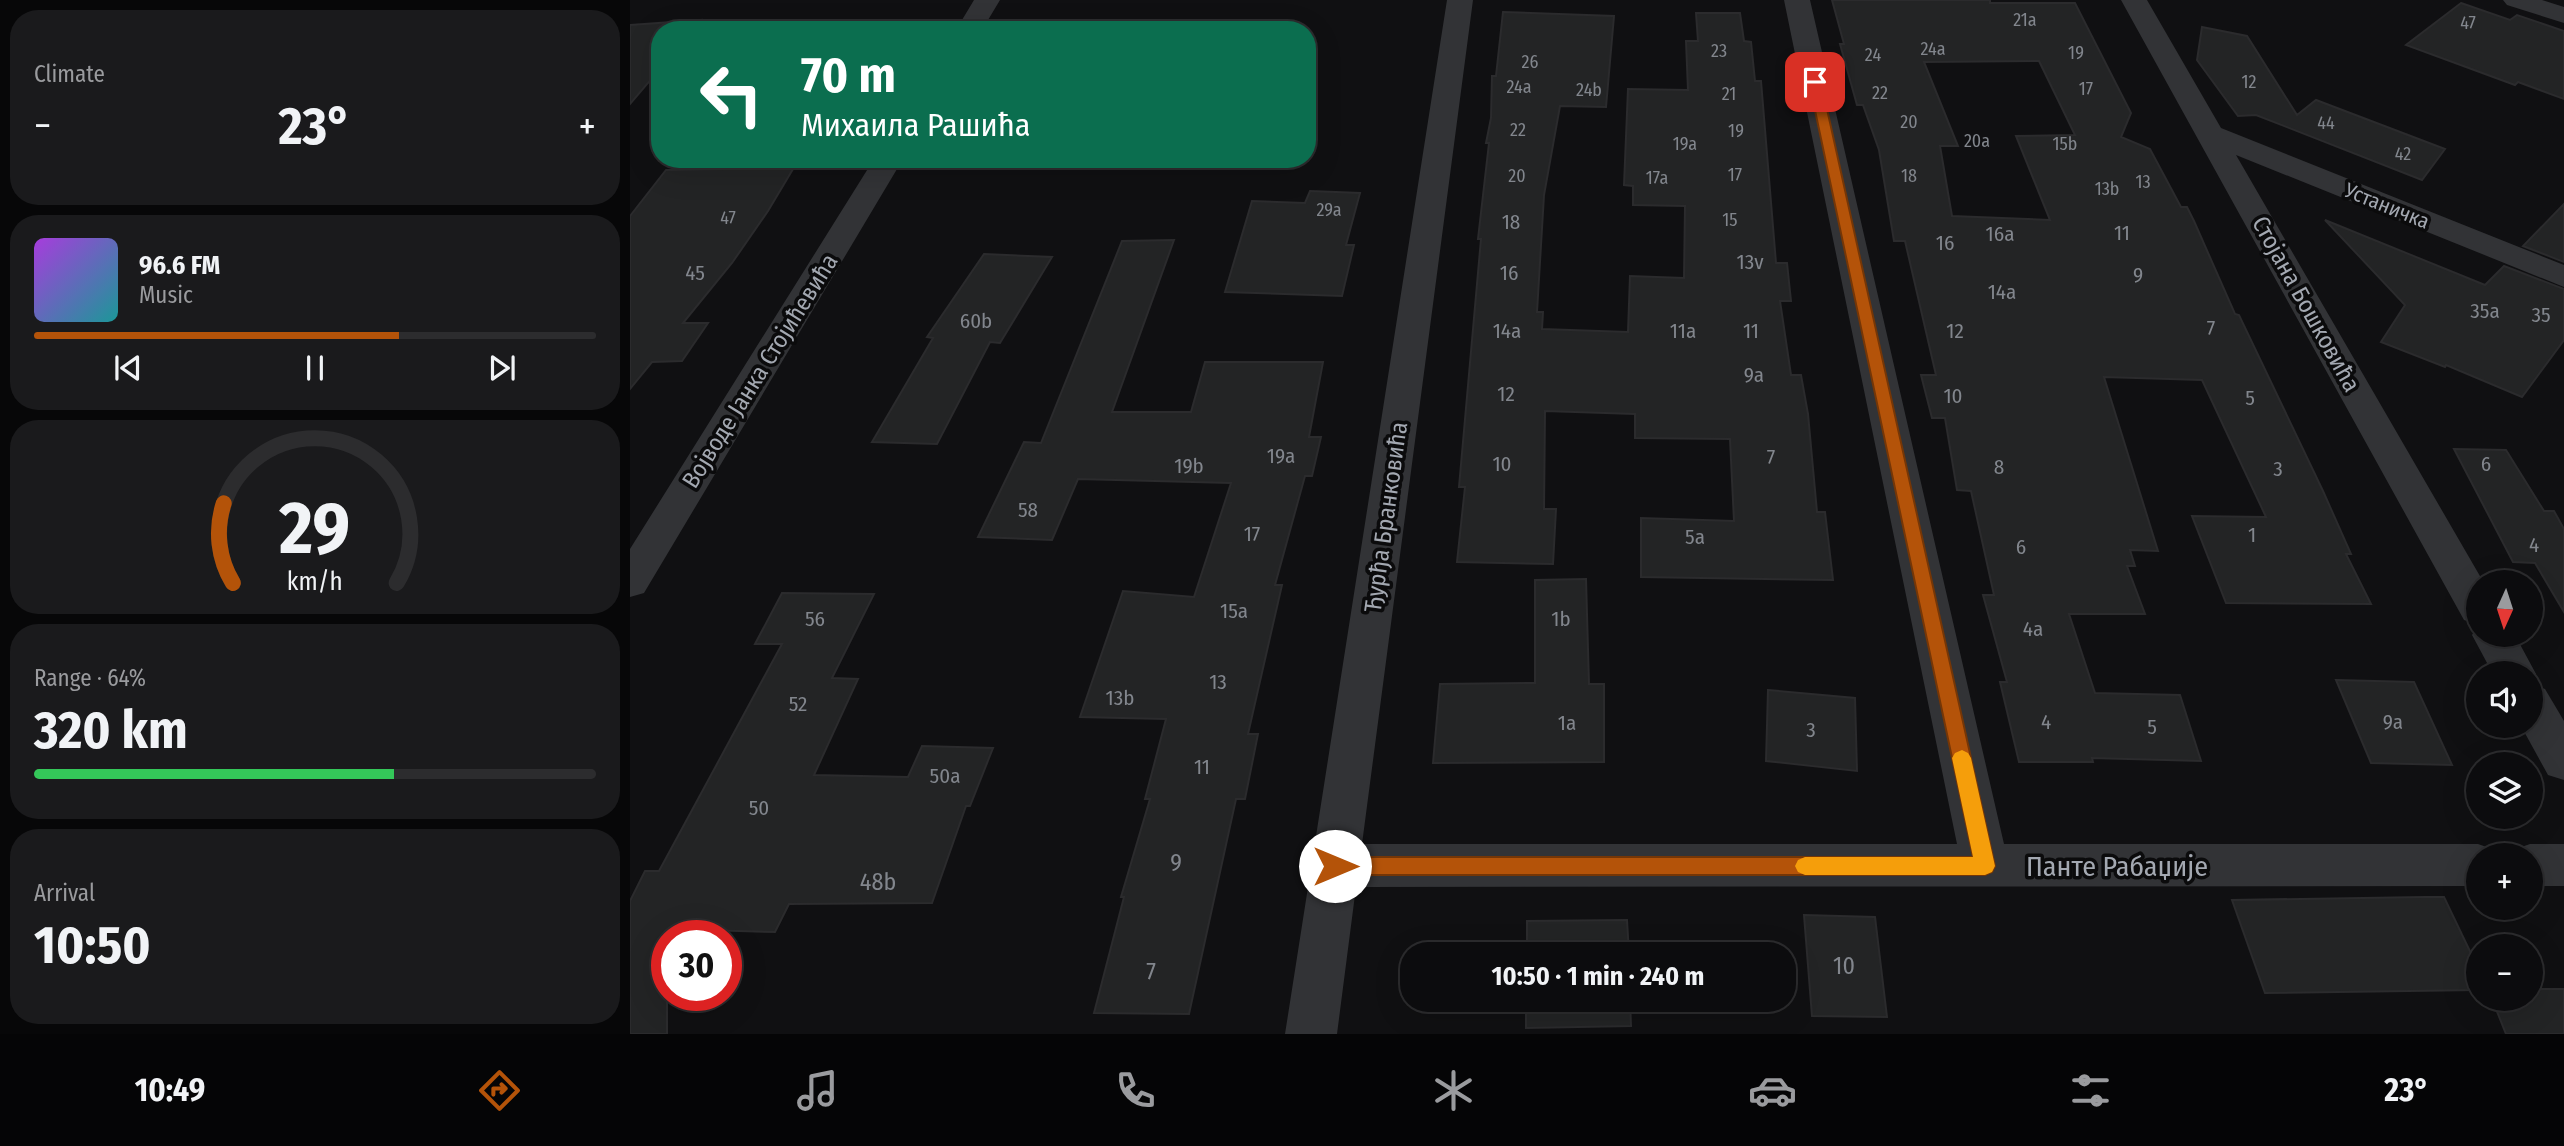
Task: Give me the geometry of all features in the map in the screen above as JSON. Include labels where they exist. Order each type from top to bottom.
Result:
[{"type":"street","points":[[974,21],[987,0]]},
{"type":"street","name":"Ђурђа Бранковића","points":[[1311,1034],[1460,0]]},
{"type":"street","points":[[1797,0],[1985,866]]},
{"type":"street","name":"Стојана Бошковића","points":[[2134,0],[2466,588]]},
{"type":"street","points":[[2516,0],[2564,15]]},
{"type":"street","name":"Устаничка","points":[[2210,134],[2564,277]]},
{"type":"street","name":"Војводе Јанка Стојићевића","points":[[630,582],[883,168]]},
{"type":"street","points":[[2543,725],[2564,761]]},
{"type":"street","name":"Панте Рабаџије","points":[[1335,866],[2466,865]]},
{"type":"street","points":[[2543,865],[2564,865]]},
{"type":"building","points":[[1832,0],[2075,3],[2131,113],[2121,137],[2150,149],[2181,207],[2187,207],[2194,221],[2235,314],[2239,315],[2323,491],[2351,554],[2346,554],[2371,604],[2226,603],[2192,516],[2266,517],[2202,380],[2104,377],[2158,551],[2130,550],[2135,566],[2127,566],[2145,614],[2069,614],[2095,693],[2180,695],[2201,761],[2092,758],[2093,762],[2019,762],[2000,682],[2007,682],[1983,595],[1994,595],[1971,491],[1957,490],[1945,418],[1932,418],[1921,375],[1936,375],[1905,241],[1894,241],[1879,150],[1863,105],[1857,105],[1840,44],[1844,44]],"holes":[[[2039,61],[2075,135],[2016,136],[2050,220],[1952,216],[1940,146],[1958,146],[1924,62]]]},
{"type":"building","points":[[2461,3],[2510,20],[2517,15],[2564,31],[2564,99],[2518,82],[2515,85],[2406,45]]},
{"type":"building","points":[[1503,12],[1614,16],[1606,107],[1560,106],[1544,195],[1537,312],[1543,312],[1542,329],[1628,332],[1630,276],[1684,278],[1685,206],[1633,205],[1633,186],[1624,185],[1628,89],[1688,90],[1686,41],[1698,41],[1696,13],[1740,13],[1744,41],[1751,42],[1755,81],[1761,81],[1776,263],[1787,263],[1791,301],[1780,301],[1791,375],[1801,375],[1808,414],[1817,512],[1825,512],[1833,580],[1641,577],[1641,518],[1734,521],[1730,439],[1635,438],[1635,414],[1545,411],[1544,509],[1556,509],[1553,564],[1457,562],[1465,487],[1459,487],[1481,239],[1478,239],[1489,143],[1486,143],[1491,118],[1492,76],[1496,76]]},
{"type":"building","points":[[651,24],[651,80],[630,104],[630,25]]},
{"type":"building","points":[[2202,27],[2247,36],[2297,115],[2316,100],[2445,149],[2422,180],[2256,115],[2238,116],[2197,60]]},
{"type":"building","points":[[794,168],[732,263],[683,323],[708,323],[682,361],[652,362],[630,389],[630,216],[666,170]]},
{"type":"building","points":[[1310,191],[1360,193],[1346,245],[1354,245],[1342,296],[1225,292],[1252,201],[1305,203]]},
{"type":"building","points":[[2564,204],[2564,262],[2523,246]]},
{"type":"building","points":[[2325,220],[2485,285],[2504,266],[2564,289],[2564,340],[2522,397],[2446,365],[2445,367],[2381,342],[2405,305]]},
{"type":"building","points":[[1174,240],[1112,412],[1191,412],[1205,362],[1323,362],[1309,437],[1321,437],[1312,476],[1305,476],[1275,585],[1282,585],[1248,734],[1258,734],[1245,799],[1236,799],[1189,1014],[1094,1013],[1124,897],[1121,897],[1150,799],[1145,799],[1166,719],[1080,717],[1123,591],[1194,597],[1231,483],[1078,479],[1052,540],[978,537],[1024,442],[1041,443],[1122,241]]},
{"type":"building","points":[[984,254],[1052,257],[1000,343],[990,342],[937,444],[872,442],[933,338],[927,337]]},
{"type":"building","points":[[2454,449],[2506,450],[2544,511],[2554,511],[2564,529],[2564,612],[2543,577],[2543,570],[2539,570],[2535,563],[2513,562]]},
{"type":"building","points":[[1586,579],[1589,684],[1604,684],[1604,762],[1433,763],[1440,684],[1535,683],[1535,580]]},
{"type":"building","points":[[782,593],[874,594],[832,678],[858,679],[814,775],[908,777],[922,746],[993,748],[970,806],[966,806],[932,903],[789,904],[775,932],[742,931],[742,920],[651,920],[651,1011],[667,1011],[667,1034],[630,1034],[630,901],[645,871],[659,871],[782,644],[755,644]]},
{"type":"building","points":[[2336,680],[2414,682],[2452,765],[2371,763]]},
{"type":"building","points":[[1768,690],[1855,698],[1857,771],[1766,761]]},
{"type":"building","points":[[2444,897],[2466,943],[2466,990],[2265,993],[2232,900]]},
{"type":"building","points":[[1804,915],[1875,917],[1887,1017],[1812,1016]]},
{"type":"building","points":[[1627,920],[1628,942],[1527,942],[1527,921]]},
{"type":"building","points":[[2543,989],[2564,989],[2564,1034],[2506,1034],[2497,1011],[2543,1011]]},
{"type":"building","points":[[1526,1012],[1630,1012],[1631,1026],[1526,1028]]},
{"type":"slow traffic","points":[[1805,866],[1985,866],[1962,758]]},
{"type":"route","points":[[1335,866],[1985,866],[1815,82]]}]
